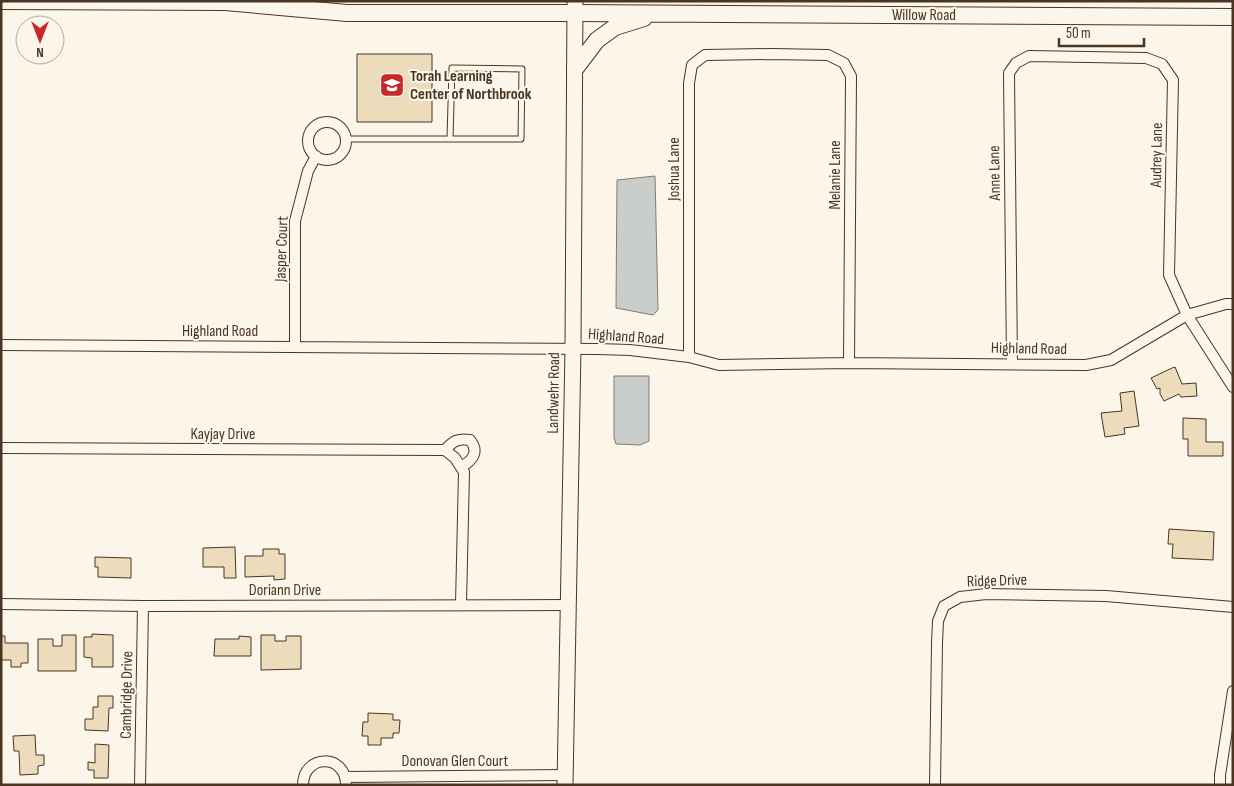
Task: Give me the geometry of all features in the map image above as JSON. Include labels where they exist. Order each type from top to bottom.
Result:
[{"type":"main road","name":"Willow Road","points":[[1,1],[231,2],[347,13],[575,7],[658,13],[1233,17]]},
{"type":"main road","name":"Landwehr Road","points":[[565,780],[573,348],[575,7]]},
{"type":"main road","points":[[575,69],[597,40],[615,27],[658,13]]},
{"type":"street","name":"Joshua Lane","points":[[689,357],[689,83],[692,65],[706,55],[772,54]]},
{"type":"street","name":"Melanie Lane","points":[[772,54],[828,55],[844,63],[851,76],[849,362]]},
{"type":"street","name":"Anne Lane","points":[[1012,364],[1009,73],[1016,64],[1029,56],[1094,57]]},
{"type":"street","name":"Audrey Lane","points":[[1094,57],[1146,58],[1162,64],[1173,80],[1169,275],[1188,315],[1233,387]]},
{"type":"street","points":[[323,122],[336,124],[341,128],[346,139],[344,150],[336,158],[326,160],[316,156],[308,146],[309,134],[313,128],[323,122]]},
{"type":"street","name":"Jasper Court","points":[[295,347],[296,221],[308,170],[316,156]]},
{"type":"street","name":"Highland Road","points":[[1,345],[573,348],[630,350],[689,357],[719,365],[849,362],[1086,365],[1111,360],[1188,315],[1226,304],[1233,304]]},
{"type":"street","name":"Kayjay Drive","points":[[1,448],[445,450],[457,439],[470,440],[475,450],[473,457],[461,467]]},
{"type":"street","points":[[445,450],[455,458],[464,472],[461,604]]},
{"type":"street","name":"Ridge Drive","points":[[935,785],[938,621],[944,606],[960,596],[986,594],[1106,596],[1233,607]]},
{"type":"street","name":"Doriann Drive","points":[[1,604],[143,606],[568,605]]},
{"type":"street","name":"Cambridge Drive","points":[[140,785],[143,606]]},
{"type":"street","points":[[1220,785],[1233,691]]},
{"type":"street","name":"Donovan Glen Court","points":[[304,785],[305,773],[320,761],[333,762],[339,766],[343,771],[346,781],[565,780]]},
{"type":"lane","points":[[346,139],[450,139],[521,139],[522,69],[452,68],[450,139]]},
{"type":"shaded area","points":[[655,176],[658,310],[653,315],[616,308],[617,180]]},
{"type":"shaded area","points":[[614,376],[649,376],[649,441],[640,445],[616,444],[614,438]]},
{"type":"building","points":[[357,54],[432,54],[432,122],[357,122]]},
{"type":"building","points":[[1175,367],[1182,384],[1196,383],[1197,396],[1181,397],[1179,394],[1164,401],[1160,394],[1160,388],[1157,389],[1151,378]]},
{"type":"building","points":[[1134,391],[1139,426],[1124,428],[1125,434],[1105,437],[1101,413],[1122,411],[1120,393]]},
{"type":"building","points":[[1183,418],[1206,419],[1206,442],[1223,442],[1223,456],[1188,456],[1188,439],[1183,439]]},
{"type":"building","points":[[1169,529],[1214,532],[1213,560],[1172,558],[1173,544],[1168,544]]},
{"type":"building","points":[[235,547],[236,578],[224,578],[224,567],[203,567],[203,548]]},
{"type":"building","points":[[263,549],[279,549],[279,554],[285,554],[285,579],[274,580],[274,576],[245,577],[245,556],[263,556]]},
{"type":"building","points":[[95,557],[131,558],[131,578],[98,577]]},
{"type":"building","points":[[92,634],[113,635],[113,667],[92,667],[92,658],[84,657],[84,637],[92,637]]},
{"type":"building","points":[[62,635],[76,635],[76,671],[38,671],[38,639],[53,639],[53,646],[62,646]]},
{"type":"building","points":[[261,635],[275,635],[275,641],[286,641],[286,636],[301,636],[301,669],[261,670]]},
{"type":"building","points":[[1,636],[5,636],[5,643],[28,643],[28,663],[21,663],[21,667],[11,667],[11,660],[1,660]]},
{"type":"building","points":[[239,636],[251,637],[251,656],[214,656],[215,639],[239,639]]},
{"type":"building","points":[[98,696],[113,696],[113,708],[109,708],[108,731],[85,730],[85,719],[93,719],[93,707],[98,707]]},
{"type":"building","points":[[368,713],[393,714],[393,720],[400,720],[399,733],[393,733],[393,738],[381,738],[381,745],[368,745],[368,736],[362,736],[363,722],[368,722]]},
{"type":"building","points":[[35,735],[36,755],[44,755],[44,765],[38,766],[38,774],[20,775],[19,751],[14,751],[13,736]]},
{"type":"building","points":[[95,744],[109,745],[108,778],[94,778],[94,770],[88,770],[88,762],[95,763]]},
{"type":"place","name":"Torah Learning Center of Northbrook","points":[[392,85]]}]
